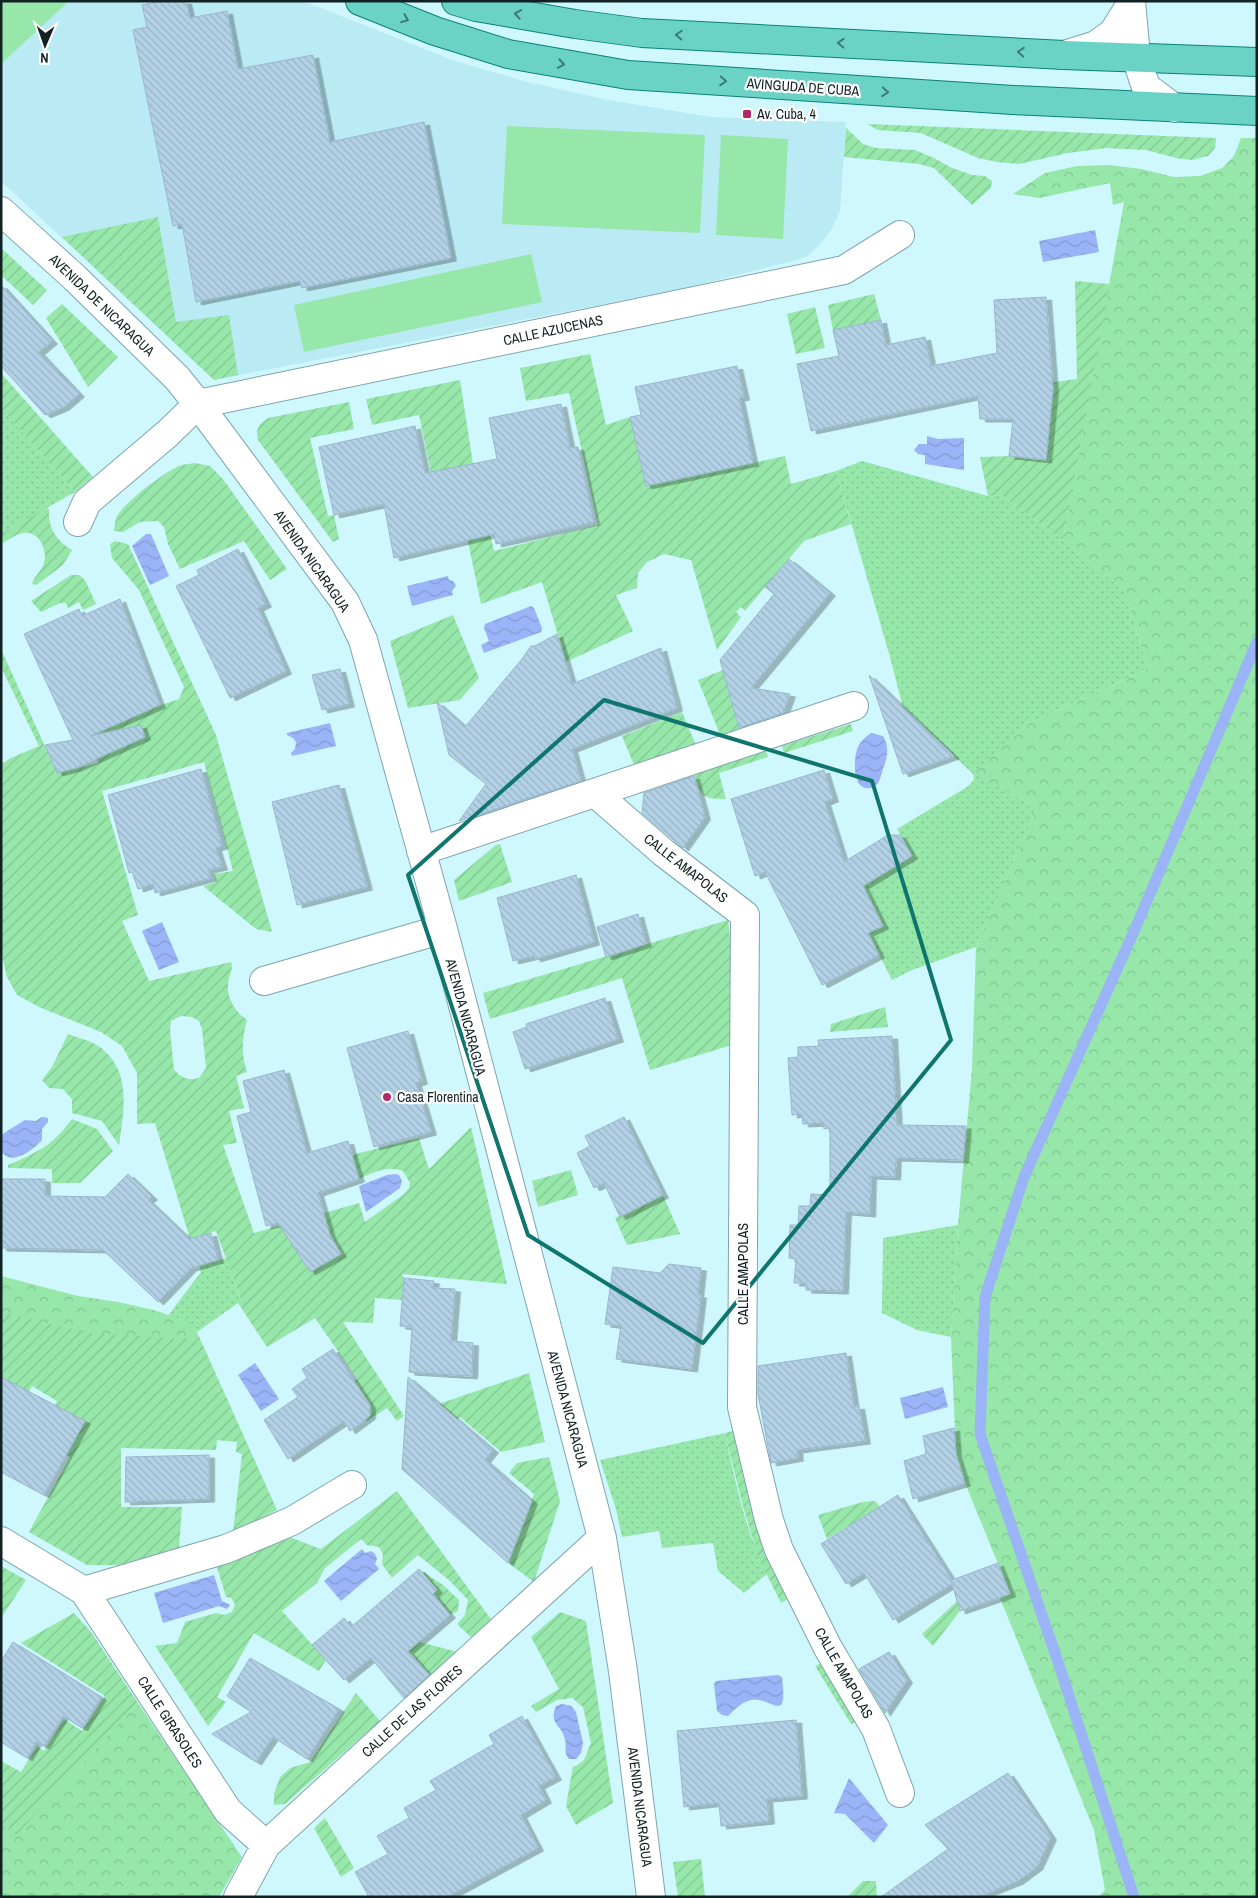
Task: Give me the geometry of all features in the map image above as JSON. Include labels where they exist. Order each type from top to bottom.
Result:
[{"type":"main road","name":"AVINGUDA DE CUBA","points":[[360,1],[435,31],[508,54],[628,75],[1174,108],[1257,111]]},
{"type":"main road","points":[[456,1],[503,12],[642,33],[1064,55],[1257,62]]},
{"type":"street","points":[[1131,2],[1136,57],[1146,86],[1174,108]]},
{"type":"street","points":[[1064,55],[1096,45],[1113,32],[1131,2]]},
{"type":"street","name":"AVENIDA DE NICARAGUA","points":[[1,211],[75,278],[177,378],[198,404]]},
{"type":"street","name":"CALLE AZUCENAS","points":[[198,404],[844,270],[900,235]]},
{"type":"street","points":[[78,522],[87,502],[167,434],[198,404]]},
{"type":"street","name":"AVENIDA NICARAGUA","points":[[198,404],[345,602],[363,640],[443,929],[602,1538],[623,1671],[651,1897]]},
{"type":"street","points":[[421,851],[854,706]]},
{"type":"street","name":"CALLE AMAPOLAS","points":[[596,793],[664,853],[745,915],[742,1407],[768,1520],[779,1550],[828,1648],[876,1729],[900,1794]]},
{"type":"street","points":[[264,980],[443,929]]},
{"type":"street","points":[[84,1591],[226,1549],[292,1521],[352,1485]]},
{"type":"street","name":"CALLE DE LAS FLORES","points":[[238,1897],[266,1845],[602,1538]]},
{"type":"street","name":"CALLE GIRASOLES","points":[[1,1541],[84,1591],[228,1811],[266,1845]]},
{"type":"highlighted area","points":[[604,700],[872,781],[951,1040],[703,1343],[528,1235],[408,875]]},
{"type":"shaded area","points":[[1,1],[303,1],[455,61],[527,82],[608,100],[711,117],[846,122],[840,211],[831,230],[822,242],[808,256],[797,260],[677,290],[214,380],[1,181]]},
{"type":"green space","points":[[1,1],[69,1],[1,64]]},
{"type":"green space","points":[[868,124],[1216,138],[1215,148],[1208,156],[1192,160],[1146,150],[1106,148],[1068,153],[1019,164],[978,158],[921,133],[877,130]]},
{"type":"green space","points":[[507,126],[705,135],[700,233],[502,224]]},
{"type":"green space","points":[[846,128],[863,144],[876,148],[915,150],[952,168],[972,175],[985,176],[992,181],[991,188],[972,205],[934,168],[919,164],[844,157]]},
{"type":"green space","points":[[721,135],[788,139],[783,239],[716,235]]},
{"type":"green space","points":[[1241,138],[1257,138],[1257,1897],[1098,1897],[1105,1890],[1094,1830],[1000,1598],[1010,1593],[965,1483],[956,1454],[951,1337],[958,1225],[972,1069],[976,947],[1037,808],[973,773],[1028,724],[1148,669],[1125,591],[1063,540],[1124,202],[1113,205],[1110,183],[1039,198],[1013,194],[1045,173],[1077,166],[1109,165],[1141,169],[1174,177],[1200,176],[1222,168],[1234,156]]},
{"type":"green space","points":[[158,217],[176,322],[229,315],[238,375],[214,380],[62,237]]},
{"type":"green space","points":[[1,248],[47,290],[33,305],[3,277],[1,278]]},
{"type":"green space","points":[[531,254],[542,302],[304,352],[294,305]]},
{"type":"green space","points":[[1075,281],[1110,284],[1063,540],[1001,495],[988,496],[980,457],[1010,456],[1046,460],[1047,383],[1077,379]]},
{"type":"green space","points":[[874,294],[881,320],[833,330],[828,305]]},
{"type":"green space","points":[[62,304],[118,357],[88,387],[46,318]]},
{"type":"green space","points":[[815,307],[825,348],[796,354],[787,314]]},
{"type":"green space","points":[[590,354],[606,425],[630,417],[646,486],[785,456],[791,484],[836,471],[851,524],[804,541],[745,611],[741,607],[736,612],[741,617],[717,650],[691,560],[664,554],[647,562],[638,573],[637,588],[616,595],[633,631],[566,662],[542,582],[481,604],[466,532],[435,492],[419,415],[372,425],[366,399],[460,380],[473,464],[494,551],[598,525],[569,393],[526,401],[520,368]]},
{"type":"green space","points":[[1,373],[93,477],[75,492],[1,408]]},
{"type":"green space","points":[[349,402],[354,429],[310,438],[328,516],[334,515],[339,539],[333,542],[258,440],[257,430],[268,418]]},
{"type":"green space","points":[[1,408],[75,492],[1,534]]},
{"type":"green space","points":[[862,461],[988,496],[1001,495],[1063,540],[1125,591],[1148,669],[1028,724],[974,773],[1037,808],[976,947],[912,970],[892,980],[868,933],[883,926],[863,886],[912,856],[897,829],[967,787],[974,780],[973,774],[903,708],[836,471]]},
{"type":"green space","points":[[195,463],[210,466],[223,479],[287,569],[270,580],[244,541],[180,569],[168,544],[164,527],[158,521],[140,522],[123,532],[114,531],[118,514],[139,493],[173,469],[181,465]]},
{"type":"green space","points":[[46,508],[49,509],[50,522],[57,538],[72,550],[63,565],[36,585],[32,584],[43,566],[45,558],[41,542],[34,535],[23,533],[1,544],[1,534]]},
{"type":"green space","points":[[115,541],[128,544],[216,735],[272,932],[256,929],[203,886],[216,882],[214,874],[233,871],[204,762],[102,791],[138,915],[122,921],[149,981],[231,962],[232,968],[228,984],[229,996],[234,1007],[247,1020],[243,1046],[247,1072],[236,1076],[244,1108],[229,1111],[237,1143],[223,1145],[254,1233],[359,1203],[365,1222],[404,1194],[409,1188],[410,1183],[403,1171],[397,1169],[386,1169],[359,1179],[352,1155],[419,1138],[429,1169],[471,1127],[507,1284],[402,1274],[404,1278],[402,1300],[375,1298],[373,1323],[343,1322],[404,1416],[397,1421],[387,1408],[367,1421],[345,1387],[357,1379],[315,1318],[267,1347],[238,1303],[241,1300],[216,1231],[190,1239],[155,1123],[137,1124],[137,1073],[122,1046],[101,1032],[39,1007],[17,995],[7,977],[1,952],[1,760],[3,763],[39,746],[1,667],[1,649],[57,773],[98,763],[90,736],[158,706],[179,699],[184,687],[139,590],[112,558],[110,544]],"holes":[[[181,1016],[192,1017],[199,1021],[202,1029],[206,1068],[199,1078],[185,1078],[174,1070],[170,1030],[171,1021]],[[341,1254],[310,1272],[303,1261]]]},
{"type":"green space","points":[[71,575],[79,575],[85,580],[96,604],[83,610],[79,602],[68,608],[66,603],[60,603],[41,612],[31,601]]},
{"type":"green space","points":[[453,615],[479,678],[460,700],[408,708],[390,641]]},
{"type":"green space","points":[[723,670],[740,731],[721,737],[698,680]]},
{"type":"green space","points":[[682,712],[696,745],[634,765],[622,736]]},
{"type":"green space","points":[[851,724],[853,731],[784,753],[782,746]]},
{"type":"green space","points":[[766,751],[768,757],[719,773],[726,799],[707,797],[700,792],[694,774]]},
{"type":"green space","points":[[500,844],[512,882],[459,901],[454,880],[496,845]]},
{"type":"green space","points":[[728,920],[733,966],[732,1045],[650,1070],[622,978],[490,1019],[483,993]]},
{"type":"green space","points":[[885,1007],[888,1027],[830,1032],[831,1024]]},
{"type":"green space","points":[[68,1034],[100,1047],[117,1068],[121,1080],[124,1105],[119,1145],[102,1121],[72,1113],[72,1099],[63,1089],[49,1088],[42,1080],[52,1067]]},
{"type":"green space","points":[[72,1119],[97,1129],[113,1151],[80,1183],[52,1183],[52,1169],[8,1168],[8,1165],[36,1152],[51,1142]]},
{"type":"green space","points":[[571,1170],[578,1195],[538,1207],[532,1181]]},
{"type":"green space","points":[[663,1195],[680,1234],[627,1245],[615,1218]]},
{"type":"green space","points":[[958,1225],[951,1337],[917,1330],[882,1313],[883,1238]]},
{"type":"green space","points":[[226,1258],[241,1301],[187,1339],[167,1317],[201,1272],[199,1265]]},
{"type":"green space","points":[[1,1276],[78,1296],[154,1310],[192,1323],[198,1349],[1,1340]]},
{"type":"green space","points":[[1,1312],[88,1333],[187,1339],[197,1332],[277,1510],[233,1532],[242,1454],[236,1452],[237,1442],[217,1440],[216,1450],[121,1448],[121,1507],[182,1507],[179,1548],[119,1565],[87,1565],[29,1532],[70,1457],[55,1449],[46,1424],[57,1401],[32,1386],[22,1403],[1,1393]]},
{"type":"green space","points":[[529,1373],[545,1442],[501,1452],[460,1417],[454,1423],[433,1406]]},
{"type":"green space","points":[[733,1431],[750,1502],[767,1555],[790,1598],[781,1603],[758,1557],[742,1503],[725,1433]]},
{"type":"green space","points":[[725,1433],[747,1523],[759,1558],[767,1574],[744,1593],[718,1571],[713,1543],[662,1548],[659,1531],[622,1537],[616,1509],[600,1460]]},
{"type":"green space","points":[[549,1457],[560,1501],[534,1582],[508,1563],[534,1494],[509,1473],[517,1463]]},
{"type":"green space","points":[[397,1491],[493,1622],[473,1639],[457,1624],[465,1615],[468,1600],[450,1581],[418,1555],[392,1578],[382,1564],[383,1554],[379,1547],[367,1545],[361,1539],[325,1568],[317,1583],[282,1611],[326,1660],[319,1671],[254,1633],[217,1697],[226,1702],[208,1726],[155,1646],[177,1643],[185,1622],[216,1613],[224,1615],[232,1612],[235,1604],[231,1598],[226,1597],[216,1564],[284,1535],[321,1549]]},
{"type":"green space","points":[[875,1501],[880,1507],[827,1539],[818,1515],[863,1502]]},
{"type":"green space","points":[[1,1566],[26,1580],[1,1618]]},
{"type":"green space","points":[[419,1569],[443,1585],[459,1600],[458,1611],[450,1615],[433,1594],[437,1590]]},
{"type":"green space","points":[[957,1601],[960,1611],[933,1646],[922,1634]]},
{"type":"green space","points":[[560,1612],[586,1621],[613,1803],[576,1825],[566,1806],[573,1766],[584,1760],[591,1743],[583,1707],[572,1698],[557,1700],[536,1712],[531,1706],[559,1689],[531,1637]]},
{"type":"green space","points":[[74,1613],[91,1632],[138,1703],[16,1835],[1,1823],[1,1761],[21,1772],[37,1746],[44,1751],[64,1719],[82,1731],[105,1696],[21,1643]]},
{"type":"green space","points":[[419,1642],[458,1652],[431,1676],[408,1651]]},
{"type":"green space","points":[[824,1662],[858,1721],[851,1724],[815,1666]]},
{"type":"green space","points":[[356,1693],[380,1721],[285,1804],[274,1805],[274,1794],[280,1777],[290,1768],[310,1762]]},
{"type":"green space","points":[[138,1703],[242,1857],[219,1897],[1,1897],[1,1823],[16,1834]]},
{"type":"green space","points":[[325,1818],[354,1868],[341,1877],[314,1828]]},
{"type":"green space","points":[[701,1859],[705,1897],[678,1897],[673,1862]]},
{"type":"green space","points":[[863,1881],[876,1881],[877,1897],[847,1897]]},
{"type":"water","points":[[1095,230],[1099,252],[1043,262],[1039,241]]},
{"type":"water","points":[[927,436],[938,439],[964,438],[964,470],[925,464],[925,455],[918,454],[914,450],[919,444],[927,444]]},
{"type":"water","points":[[146,534],[151,534],[169,576],[150,585],[132,546]]},
{"type":"water","points":[[448,576],[449,580],[453,581],[456,586],[452,591],[453,595],[412,606],[407,586]]},
{"type":"water","points":[[531,606],[534,608],[542,628],[541,632],[484,653],[481,645],[489,641],[484,628],[485,624]]},
{"type":"water","points":[[330,723],[336,746],[292,756],[291,753],[295,749],[296,742],[287,733]]},
{"type":"water","points":[[871,733],[883,736],[887,754],[876,786],[864,788],[855,773],[855,758],[858,747],[863,739]]},
{"type":"water","points":[[162,922],[179,962],[159,970],[142,931]]},
{"type":"water","points":[[42,1117],[48,1118],[48,1122],[42,1129],[42,1140],[36,1146],[27,1153],[12,1158],[1,1152],[1,1136],[4,1133],[25,1120],[36,1121]]},
{"type":"water","points":[[387,1175],[399,1175],[402,1181],[400,1188],[366,1212],[359,1186]]},
{"type":"water","points":[[255,1363],[279,1399],[261,1411],[238,1375]]},
{"type":"water","points":[[943,1387],[948,1407],[905,1419],[900,1398]]},
{"type":"water","points":[[362,1549],[365,1553],[371,1551],[375,1554],[377,1559],[375,1564],[379,1569],[341,1601],[324,1581]]},
{"type":"water","points":[[214,1575],[222,1601],[230,1605],[227,1609],[219,1606],[163,1623],[154,1593]]},
{"type":"water","points":[[778,1675],[782,1677],[783,1692],[783,1701],[780,1705],[751,1700],[736,1708],[728,1716],[722,1715],[717,1711],[714,1684],[716,1681]]},
{"type":"water","points":[[562,1704],[571,1706],[576,1712],[583,1743],[581,1753],[576,1759],[569,1759],[567,1757],[564,1735],[555,1721],[554,1712],[556,1706]]},
{"type":"water","points":[[849,1778],[888,1825],[874,1843],[845,1814],[834,1813]]},
{"type":"building","points":[[161,1],[186,1],[190,18],[227,11],[238,69],[313,55],[330,142],[424,122],[451,258],[302,288],[300,281],[196,302],[182,224],[173,226],[133,30],[147,27],[142,5]]},
{"type":"building","points":[[1,285],[52,341],[39,352],[79,394],[64,407],[45,415],[1,366]]},
{"type":"building","points":[[1046,297],[1053,389],[1046,460],[1009,456],[1013,419],[980,419],[978,396],[811,431],[797,364],[839,356],[833,330],[881,320],[886,345],[925,337],[931,366],[997,353],[994,300]]},
{"type":"building","points":[[737,366],[744,397],[739,398],[753,463],[646,486],[630,417],[641,415],[635,387]]},
{"type":"building","points":[[561,404],[570,448],[578,447],[594,522],[496,544],[494,534],[394,558],[384,504],[334,515],[319,447],[415,426],[425,473],[497,459],[489,418]]},
{"type":"building","points":[[238,549],[266,604],[258,608],[286,671],[230,698],[176,586],[199,575],[197,570]]},
{"type":"building","points":[[789,559],[830,593],[751,688],[790,694],[783,713],[739,728],[720,660],[774,594],[765,587]]},
{"type":"building","points":[[120,599],[160,705],[90,736],[141,725],[145,737],[76,768],[57,773],[45,745],[73,740],[24,634],[79,609],[82,616]]},
{"type":"building","points":[[557,634],[572,684],[661,648],[677,708],[572,749],[581,781],[459,821],[486,784],[449,755],[437,702],[465,727],[531,646],[535,646]]},
{"type":"building","points":[[340,669],[349,704],[322,710],[312,675]]},
{"type":"building","points":[[869,675],[954,756],[903,774]]},
{"type":"building","points":[[201,769],[222,846],[216,848],[222,867],[208,870],[211,878],[155,893],[153,884],[138,889],[132,872],[129,873],[108,795]]},
{"type":"building","points":[[824,770],[833,799],[825,802],[844,862],[888,835],[900,835],[912,856],[863,886],[883,926],[868,933],[879,955],[822,985],[765,872],[755,876],[731,799]]},
{"type":"building","points":[[694,776],[705,817],[683,848],[642,813],[644,793]]},
{"type":"building","points":[[339,785],[367,887],[297,905],[272,802]]},
{"type":"building","points":[[576,875],[594,942],[535,959],[534,956],[513,961],[497,898]]},
{"type":"building","points":[[638,914],[646,944],[606,957],[597,927]]},
{"type":"building","points":[[605,998],[618,1039],[525,1069],[513,1032],[527,1027],[526,1024]]},
{"type":"building","name":"Casa Florentina","points":[[408,1031],[422,1081],[416,1083],[431,1132],[374,1147],[347,1048]]},
{"type":"building","points":[[892,1036],[897,1125],[966,1126],[963,1160],[896,1158],[895,1177],[871,1176],[870,1214],[846,1212],[843,1291],[806,1290],[806,1283],[794,1283],[796,1259],[789,1258],[790,1225],[798,1225],[799,1206],[810,1206],[811,1194],[830,1195],[830,1128],[824,1129],[823,1123],[803,1124],[802,1114],[792,1115],[788,1058],[798,1057],[798,1047],[819,1046],[818,1040]]},
{"type":"building","points":[[284,1070],[307,1153],[348,1141],[359,1179],[318,1193],[330,1235],[341,1254],[310,1272],[278,1223],[266,1226],[237,1116],[251,1112],[243,1081]]},
{"type":"building","points":[[624,1117],[663,1195],[620,1217],[604,1183],[594,1188],[577,1153],[590,1146],[585,1136]]},
{"type":"building","points":[[128,1174],[152,1197],[148,1200],[189,1239],[211,1233],[218,1260],[191,1268],[158,1302],[103,1250],[1,1248],[1,1179],[45,1179],[45,1196],[105,1197]]},
{"type":"building","points":[[669,1264],[701,1268],[698,1295],[701,1295],[692,1369],[616,1359],[621,1326],[605,1324],[613,1267],[660,1273]]},
{"type":"building","points":[[404,1278],[434,1281],[433,1288],[455,1289],[451,1341],[473,1343],[472,1376],[409,1372],[412,1327],[400,1326]]},
{"type":"building","points":[[333,1349],[370,1405],[370,1416],[350,1431],[344,1421],[288,1459],[264,1420],[298,1397],[292,1389],[307,1378],[302,1369]]},
{"type":"building","points":[[846,1353],[854,1407],[859,1406],[865,1441],[797,1450],[798,1458],[771,1463],[758,1394],[758,1366]]},
{"type":"building","points":[[1,1377],[85,1421],[44,1495],[1,1472]]},
{"type":"building","points":[[408,1377],[493,1450],[485,1460],[532,1501],[508,1563],[402,1469]]},
{"type":"building","points":[[954,1428],[956,1454],[965,1483],[913,1499],[904,1461],[926,1454],[923,1436]]},
{"type":"building","points":[[209,1455],[209,1499],[125,1502],[126,1457]]},
{"type":"building","points":[[898,1495],[952,1580],[998,1563],[1010,1594],[960,1611],[952,1584],[893,1620],[864,1573],[846,1584],[821,1544]]},
{"type":"building","points":[[419,1569],[437,1590],[433,1594],[450,1615],[408,1651],[429,1675],[404,1698],[371,1658],[344,1680],[312,1645],[344,1618],[351,1627]]},
{"type":"building","points":[[13,1642],[101,1697],[82,1728],[63,1716],[44,1746],[36,1742],[27,1758],[1,1742],[1,1661]]},
{"type":"building","points":[[889,1652],[907,1680],[885,1713],[859,1669]]},
{"type":"building","points":[[250,1658],[339,1709],[307,1759],[273,1737],[256,1762],[212,1734],[251,1712],[227,1696]]},
{"type":"building","points":[[522,1716],[556,1777],[539,1786],[546,1800],[521,1815],[538,1848],[447,1897],[369,1897],[355,1872],[388,1854],[377,1836],[409,1818],[404,1808],[436,1790],[430,1781],[494,1744],[489,1735]]},
{"type":"building","points":[[796,1720],[802,1796],[767,1799],[769,1821],[721,1826],[719,1803],[684,1807],[677,1731]]},
{"type":"building","points":[[1008,1773],[1051,1837],[1037,1867],[1018,1881],[978,1897],[881,1897],[948,1849],[925,1825]]},
{"type":"waterway","points":[[1134,1897],[1059,1665],[980,1434],[985,1297],[1024,1177],[1135,929],[1257,642]]},
{"type":"place","name":"Av. Cuba, 4","points":[[747,114]]},
{"type":"place","name":"Casa Florentina","points":[[387,1097]]}]
